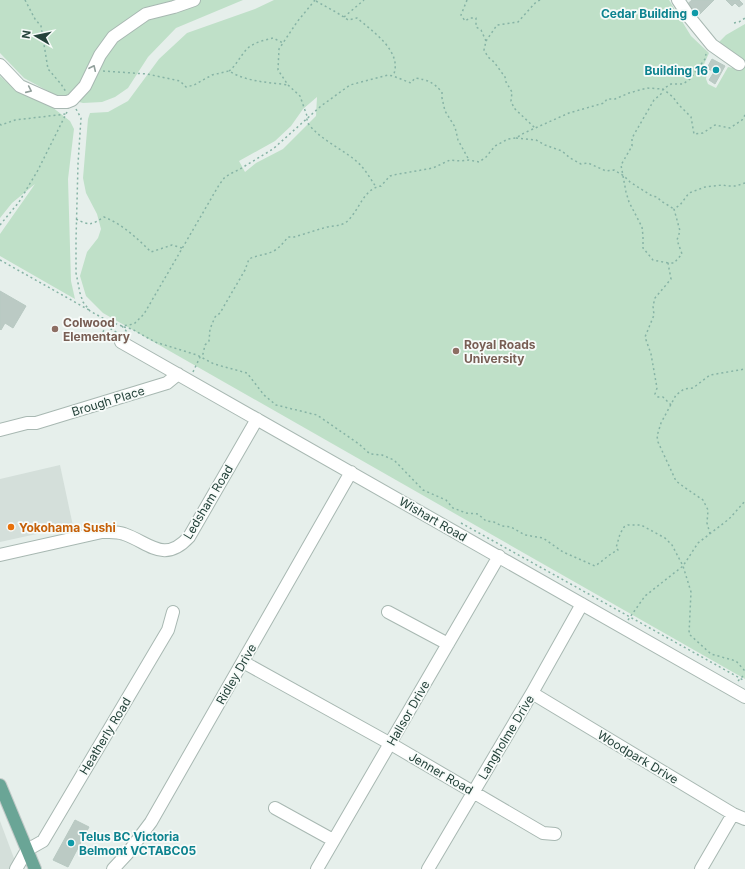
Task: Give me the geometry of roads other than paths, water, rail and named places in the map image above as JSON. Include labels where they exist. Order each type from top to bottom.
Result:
[{"type":"main road","points":[[0,785],[4,804],[35,869]]},
{"type":"street","points":[[0,65],[20,86],[56,102],[67,102],[72,100],[85,86],[100,54],[110,41],[146,14],[194,0]]},
{"type":"street","points":[[678,0],[690,18],[710,42],[739,64]]},
{"type":"street","name":"Wishart Road","points":[[124,340],[183,377],[745,697]]},
{"type":"street","name":"Brough Place","points":[[0,430],[27,423],[36,423],[183,377]]},
{"type":"street","name":"Ledsham Road","points":[[0,555],[102,532],[116,532],[124,534],[155,549],[165,551],[182,545],[189,537],[257,419]]},
{"type":"street","name":"Ridley Drive","points":[[113,869],[127,854],[150,822],[351,472]]},
{"type":"street","name":"Hallsor Drive","points":[[317,869],[499,556]]},
{"type":"street","name":"Langholme Drive","points":[[428,869],[532,693],[582,604]]},
{"type":"street","name":"Heatherly Road","points":[[27,850],[42,841],[64,806],[168,630],[173,612]]},
{"type":"street","points":[[388,612],[448,644]]},
{"type":"street","name":"Jenner Road","points":[[243,662],[391,744],[543,833],[555,834]]},
{"type":"street","name":"Woodpark Drive","points":[[532,693],[733,814],[745,818]]},
{"type":"street","points":[[275,808],[333,840]]},
{"type":"street","points":[[701,869],[733,814]]},
{"type":"street","points":[[16,869],[27,850]]},
{"type":"place","name":"Cedar Building","points":[[695,13]]},
{"type":"place","name":"Building 16","points":[[716,70]]},
{"type":"place","name":"Colwood Elementary","points":[[55,329]]},
{"type":"place","name":"Royal Roads University","points":[[456,351]]},
{"type":"place","name":"Yokohama Sushi","points":[[11,527]]},
{"type":"place","name":"Telus BC Victoria Belmont VCTABC05","points":[[71,843]]}]
